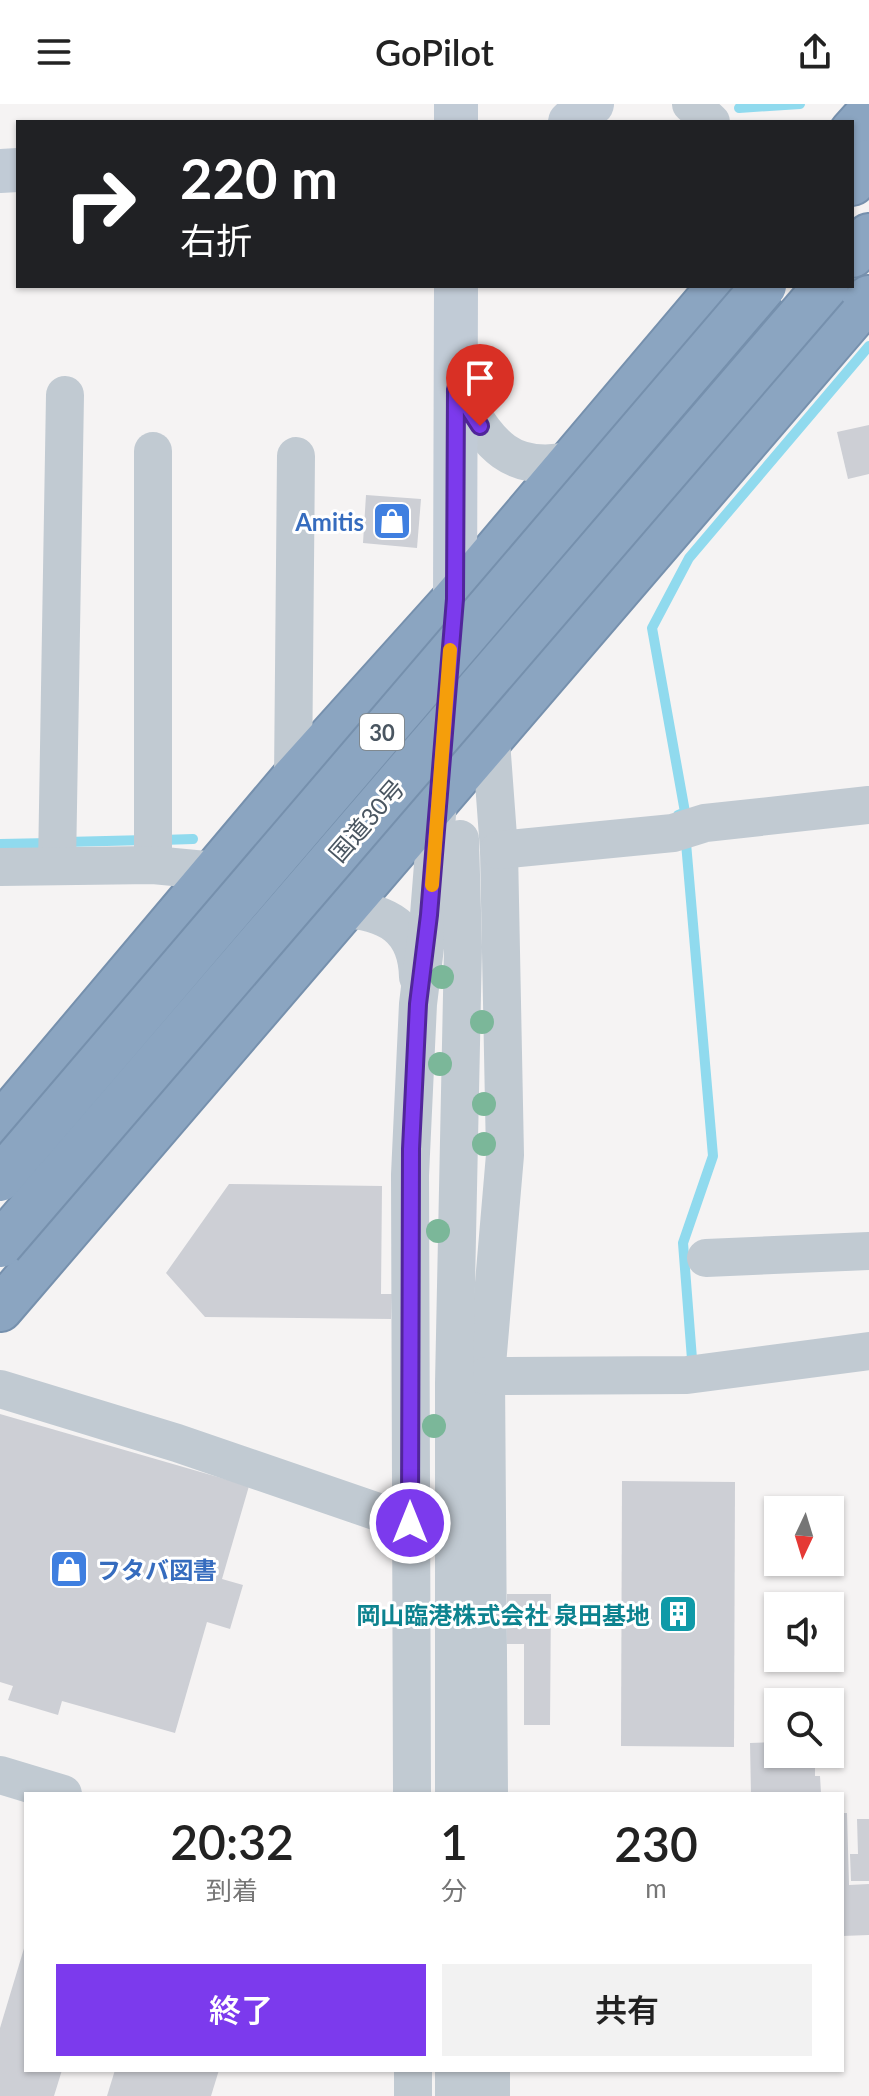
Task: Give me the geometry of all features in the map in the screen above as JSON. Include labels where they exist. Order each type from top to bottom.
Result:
[{"type":"highway","points":[[854,130],[869,113]]},
{"type":"highway","points":[[854,181],[869,162]]},
{"type":"highway","points":[[0,1126],[293,779],[455,599],[718,288]]},
{"type":"highway","name":"国道30号","points":[[0,1179],[762,288]]},
{"type":"highway","name":"国道30号","points":[[0,1245],[824,288]]},
{"type":"highway","points":[[0,1309],[869,298]]},
{"type":"street","points":[[572,120],[592,104]]},
{"type":"street","points":[[691,104],[709,120]]},
{"type":"street","points":[[418,1004],[429,915],[455,599],[456,288]]},
{"type":"street","points":[[456,389],[492,444],[512,459],[546,466],[569,461]]},
{"type":"street","points":[[57,851],[65,395]]},
{"type":"street","points":[[153,451],[153,849]]},
{"type":"street","points":[[293,779],[296,456]]},
{"type":"street","points":[[454,1792],[475,1381],[505,1155],[499,850],[491,741],[455,599]]},
{"type":"street","points":[[499,850],[684,830],[869,805]]},
{"type":"street","points":[[460,839],[489,1792]]},
{"type":"street","points":[[0,867],[57,851],[153,849],[216,871]]},
{"type":"street","points":[[341,909],[384,916],[409,936],[417,957],[418,1004],[410,1175],[412,1792]]},
{"type":"street","points":[[706,1258],[869,1251]]},
{"type":"street","points":[[410,1382],[687,1375],[869,1351]]},
{"type":"street","points":[[0,1389],[177,1443],[410,1523]]},
{"type":"street","points":[[0,1775],[56,1792]]},
{"type":"street","points":[[413,2072],[413,2096]]},
{"type":"street","points":[[454,2072],[454,2096]]},
{"type":"street","points":[[491,2072],[491,2096]]},
{"type":"building","points":[[869,425],[869,474],[848,479],[837,432]]},
{"type":"building","name":"Amitis","points":[[366,495],[421,499],[417,548],[363,543]]},
{"type":"building","points":[[229,1184],[382,1186],[381,1294],[392,1294],[391,1319],[205,1317],[166,1273]]},
{"type":"building","points":[[0,1414],[249,1486],[222,1579],[243,1585],[230,1629],[207,1622],[175,1733],[62,1701],[58,1715],[8,1700],[13,1686],[0,1682]]},
{"type":"building","name":"岡山臨港株式会社 泉田基地","points":[[622,1481],[735,1482],[734,1747],[621,1746]]},
{"type":"building","points":[[507,1594],[551,1594],[550,1725],[524,1725],[524,1644],[507,1644]]},
{"type":"building","points":[[764,1742],[764,1768],[815,1768],[815,1776],[820,1776],[821,1792],[751,1792],[750,1743]]},
{"type":"building","points":[[844,1813],[847,1813],[849,1885],[869,1884],[869,1935],[844,1936]]},
{"type":"building","points":[[857,1819],[869,1819],[869,1881],[851,1881],[850,1854],[858,1854]]},
{"type":"building","points":[[24,1948],[24,2072],[61,2072],[54,2096],[0,2096],[0,2028]]},
{"type":"building","points":[[114,2072],[218,2072],[211,2096],[107,2096]]},
{"type":"waterway","points":[[739,108],[800,104]]},
{"type":"waterway","points":[[678,815],[685,812],[652,628],[689,558],[869,346]]},
{"type":"waterway","points":[[162,840],[193,839]]},
{"type":"waterway","points":[[66,842],[146,840]]},
{"type":"waterway","points":[[692,840],[686,843],[713,1156],[683,1243],[692,1359]]},
{"type":"waterway","points":[[0,844],[50,843]]},
{"type":"slow traffic","points":[[432,885],[450,650]]},
{"type":"place","name":"Amitis","points":[[392,521]]},
{"type":"place","name":"フタバ図書","points":[[69,1569]]},
{"type":"place","name":"岡山臨港株式会社 泉田基地","points":[[678,1614]]},
{"type":"route","points":[[410,1523],[411,1149],[418,1004],[429,915],[455,599],[456,389],[480,426]]}]
